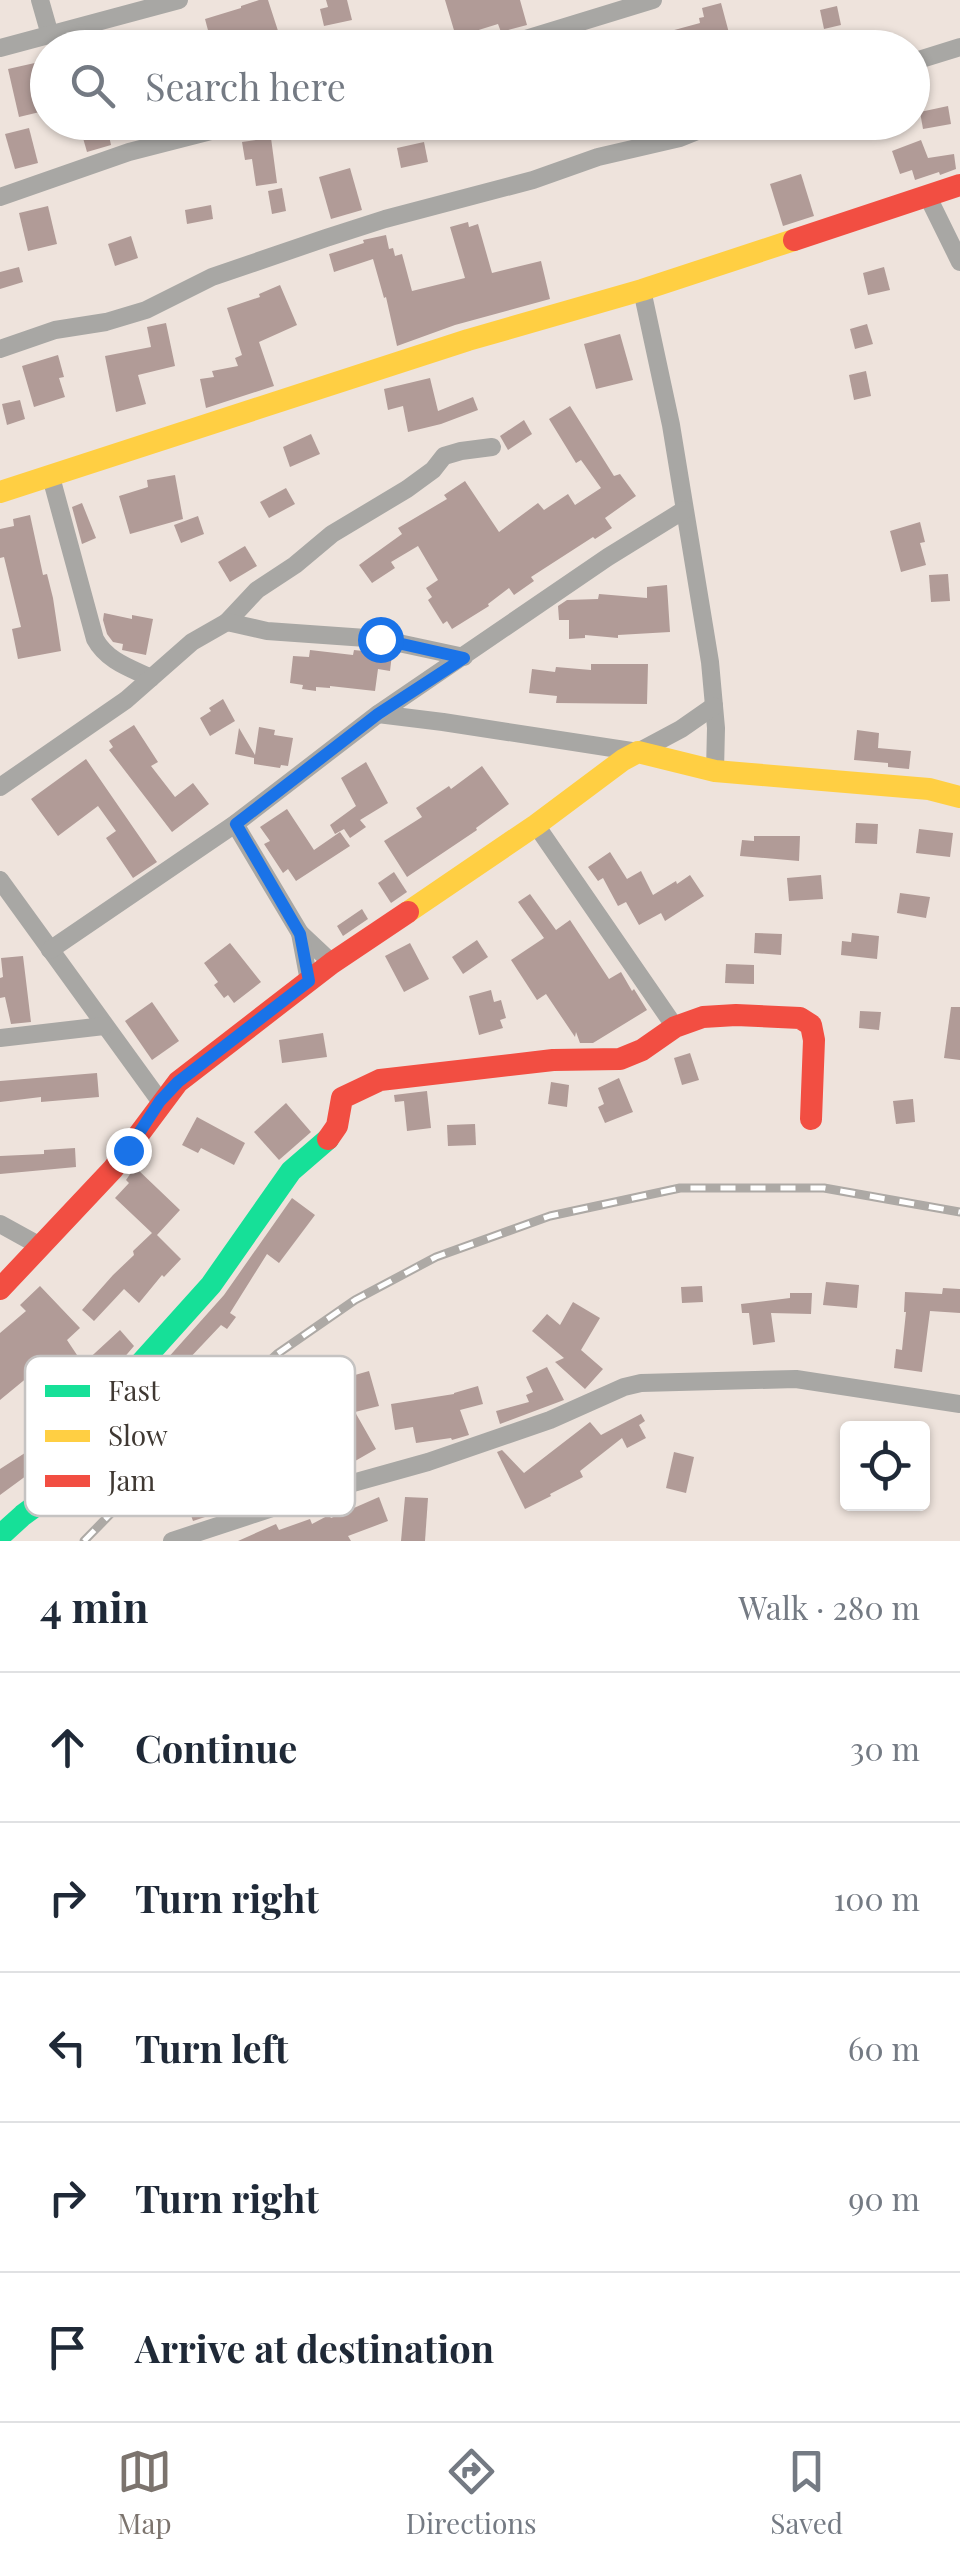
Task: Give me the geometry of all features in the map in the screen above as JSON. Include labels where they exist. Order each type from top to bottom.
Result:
[{"type":"street","points":[[40,0],[49,30]]},
{"type":"street","points":[[68,30],[178,0]]},
{"type":"street","points":[[555,30],[653,0]]},
{"type":"street","points":[[0,48],[30,40]]},
{"type":"street","points":[[930,57],[960,48]]},
{"type":"street","points":[[0,197],[129,152],[176,140]]},
{"type":"street","points":[[0,349],[56,330],[106,322],[146,310],[212,277],[326,238],[533,180],[598,156],[671,140]]},
{"type":"street","points":[[0,492],[468,340],[642,290],[960,185]]},
{"type":"street","points":[[928,195],[960,262]]},
{"type":"street","points":[[642,290],[672,425],[710,662],[715,771]]},
{"type":"street","points":[[0,787],[126,700],[192,642],[227,622],[257,590],[332,534],[434,470],[444,456],[492,447]]},
{"type":"street","points":[[51,477],[101,650],[151,678]]},
{"type":"street","points":[[50,950],[236,824],[378,714],[608,557],[684,510]]},
{"type":"street","points":[[227,622],[266,631],[380,639],[464,658]]},
{"type":"street","points":[[0,1288],[72,1215],[128,1150],[160,1101],[178,1082],[332,963],[536,824],[622,760],[681,729],[714,706]]},
{"type":"street","points":[[378,714],[638,752],[715,771],[929,789],[960,797]]},
{"type":"street","points":[[236,824],[300,934],[332,963]]},
{"type":"street","points":[[536,824],[675,1027]]},
{"type":"street","points":[[0,880],[160,1101]]},
{"type":"street","points":[[300,934],[309,981]]},
{"type":"street","points":[[147,1356],[211,1284],[291,1171],[333,1134],[342,1098],[380,1080],[552,1060],[629,1057],[675,1027],[707,1016],[800,1018],[811,1025],[814,1040],[811,1119]]},
{"type":"street","points":[[0,1038],[104,1026]]},
{"type":"street","points":[[0,1224],[40,1246]]},
{"type":"street","points":[[355,1482],[550,1420],[641,1383],[796,1379],[960,1404]]},
{"type":"street","points":[[0,1536],[25,1516]]},
{"type":"street","points":[[172,1541],[248,1516]]},
{"type":"building","points":[[268,0],[278,30],[208,30],[205,19]]},
{"type":"building","points":[[326,0],[347,0],[352,20],[324,26],[320,9],[328,7]]},
{"type":"building","points":[[445,0],[520,0],[527,25],[508,30],[500,30],[498,24],[479,30],[454,30]]},
{"type":"building","points":[[721,3],[728,30],[674,30],[700,23],[699,18],[704,17],[702,8]]},
{"type":"building","points":[[837,6],[841,25],[824,29],[820,10]]},
{"type":"building","points":[[30,64],[30,114],[19,117],[8,69]]},
{"type":"building","points":[[948,106],[951,124],[930,128],[930,110]]},
{"type":"building","points":[[29,128],[38,163],[15,169],[5,134]]},
{"type":"building","points":[[84,140],[110,140],[111,145],[87,152]]},
{"type":"building","points":[[271,140],[277,183],[256,186],[252,159],[245,160],[242,142]]},
{"type":"building","points":[[921,140],[928,158],[954,154],[956,169],[915,180],[912,170],[900,174],[892,151]]},
{"type":"building","points":[[424,142],[428,162],[401,168],[397,148]]},
{"type":"building","points":[[350,168],[362,210],[331,219],[319,177]]},
{"type":"building","points":[[801,174],[814,216],[783,226],[770,184]]},
{"type":"building","points":[[282,188],[286,211],[272,214],[268,191]]},
{"type":"building","points":[[211,205],[213,219],[187,224],[185,210]]},
{"type":"building","points":[[48,206],[57,244],[28,251],[19,213]]},
{"type":"building","points":[[468,222],[469,227],[478,224],[492,273],[541,261],[550,299],[455,325],[397,346],[373,259],[334,272],[329,254],[386,235],[389,249],[393,248],[395,256],[402,254],[412,291],[465,278],[450,227]]},
{"type":"building","points":[[131,236],[138,258],[115,266],[108,244]]},
{"type":"building","points":[[19,267],[23,282],[0,289],[0,272]]},
{"type":"building","points":[[884,267],[890,290],[868,295],[863,273]]},
{"type":"building","points":[[280,285],[297,325],[259,342],[274,386],[206,408],[200,379],[214,377],[212,371],[238,366],[235,358],[242,355],[227,308],[260,297],[259,294]]},
{"type":"building","points":[[166,323],[175,366],[138,375],[146,404],[116,412],[105,356],[151,347],[147,327]]},
{"type":"building","points":[[867,324],[873,344],[855,349],[850,329]]},
{"type":"building","points":[[620,334],[633,380],[596,389],[584,344]]},
{"type":"building","points":[[58,355],[65,397],[34,407],[22,366]]},
{"type":"building","points":[[866,371],[871,396],[854,400],[849,375]]},
{"type":"building","points":[[430,378],[438,411],[473,397],[478,410],[408,432],[403,406],[388,410],[384,389]]},
{"type":"building","points":[[20,400],[25,419],[7,425],[2,404]]},
{"type":"building","points":[[570,406],[614,476],[620,474],[636,496],[605,518],[612,528],[531,577],[534,581],[514,595],[509,588],[452,629],[447,621],[443,624],[428,600],[432,597],[426,588],[438,580],[418,546],[391,562],[395,568],[372,583],[359,565],[402,534],[398,528],[447,499],[444,495],[465,481],[499,532],[538,503],[544,510],[568,494],[575,505],[601,488],[581,460],[576,463],[549,419]]},
{"type":"building","points":[[524,420],[532,434],[508,450],[500,436]]},
{"type":"building","points":[[311,434],[320,454],[290,467],[283,447]]},
{"type":"building","points":[[175,475],[183,519],[130,534],[119,496],[148,487],[147,480]]},
{"type":"building","points":[[286,488],[295,504],[269,518],[260,502]]},
{"type":"building","points":[[82,503],[96,538],[82,544],[72,507]]},
{"type":"building","points":[[30,515],[43,575],[47,574],[53,598],[61,651],[18,659],[12,629],[21,627],[4,557],[0,558],[0,529],[14,526],[13,519]]},
{"type":"building","points":[[198,516],[204,534],[181,543],[174,525]]},
{"type":"building","points":[[920,522],[926,565],[901,572],[890,531]]},
{"type":"building","points":[[245,546],[257,566],[230,582],[218,562]]},
{"type":"building","points":[[948,574],[950,601],[931,602],[929,575]]},
{"type":"building","points":[[667,585],[670,632],[569,639],[569,620],[559,620],[558,606],[567,600],[598,599],[599,594],[647,598],[647,587]]},
{"type":"building","points":[[104,613],[153,619],[146,655],[122,650],[123,644],[113,642],[107,634]]},
{"type":"building","points":[[310,650],[392,654],[390,671],[378,669],[375,691],[330,686],[316,687],[316,691],[302,689],[303,685],[290,683],[293,656],[309,657]]},
{"type":"building","points":[[591,664],[648,664],[647,704],[556,703],[557,696],[529,693],[532,669],[591,670]]},
{"type":"building","points":[[223,699],[235,721],[210,736],[200,718]]},
{"type":"building","points":[[134,725],[158,762],[151,766],[175,797],[193,783],[209,804],[172,832],[109,750],[113,747],[109,741]]},
{"type":"building","points":[[259,727],[293,738],[288,766],[254,764],[254,758],[235,754],[239,728],[255,755]]},
{"type":"building","points":[[857,730],[879,733],[878,748],[911,751],[909,769],[854,760]]},
{"type":"building","points":[[86,759],[157,862],[133,878],[106,838],[116,831],[98,806],[58,836],[31,799]]},
{"type":"building","points":[[366,762],[388,803],[360,820],[366,827],[350,838],[344,829],[335,834],[330,825],[356,806],[341,778]]},
{"type":"building","points":[[482,766],[509,804],[407,877],[384,841],[422,817],[416,808]]},
{"type":"building","points":[[287,809],[314,850],[340,832],[350,846],[296,881],[288,869],[283,873],[264,844],[270,841],[260,827]]},
{"type":"building","points":[[856,823],[878,824],[877,844],[855,843]]},
{"type":"building","points":[[919,829],[953,833],[950,857],[916,853]]},
{"type":"building","points":[[754,836],[800,836],[799,861],[740,856],[742,840],[754,841]]},
{"type":"building","points":[[610,852],[627,879],[641,871],[653,895],[690,875],[704,896],[665,921],[661,913],[639,925],[626,902],[618,906],[603,878],[598,881],[588,867]]},
{"type":"building","points":[[394,872],[407,892],[391,903],[378,883]]},
{"type":"building","points":[[821,875],[823,899],[789,901],[787,878]]},
{"type":"building","points":[[900,893],[930,897],[926,918],[897,913]]},
{"type":"building","points":[[530,894],[556,930],[570,920],[609,979],[621,972],[647,1010],[593,1043],[580,1043],[546,994],[537,1000],[511,960],[544,938],[518,902]]},
{"type":"building","points":[[362,909],[368,919],[343,936],[337,926]]},
{"type":"building","points":[[755,933],[782,934],[781,955],[754,953]]},
{"type":"building","points":[[852,933],[879,936],[877,959],[841,955],[842,941],[851,942]]},
{"type":"building","points":[[477,940],[488,957],[463,974],[452,957]]},
{"type":"building","points":[[230,943],[261,982],[234,1003],[214,985],[218,982],[204,963]]},
{"type":"building","points":[[410,943],[429,979],[404,992],[385,956]]},
{"type":"building","points":[[23,956],[31,1022],[11,1024],[5,997],[0,998],[1,958]]},
{"type":"building","points":[[726,964],[754,965],[754,984],[725,983]]},
{"type":"building","points":[[491,990],[494,1002],[501,1000],[506,1018],[500,1020],[503,1028],[479,1035],[469,996]]},
{"type":"building","points":[[152,1002],[179,1041],[152,1060],[125,1021]]},
{"type":"building","points":[[951,1007],[960,1007],[960,1060],[944,1058]]},
{"type":"building","points":[[860,1011],[881,1012],[879,1030],[859,1028]]},
{"type":"building","points":[[323,1033],[327,1057],[282,1063],[279,1040]]},
{"type":"building","points":[[690,1053],[699,1080],[682,1085],[674,1058]]},
{"type":"building","points":[[97,1073],[99,1097],[0,1102],[0,1081]]},
{"type":"building","points":[[619,1078],[633,1112],[605,1123],[598,1107],[604,1104],[598,1088]]},
{"type":"building","points":[[551,1082],[569,1085],[567,1107],[548,1104]]},
{"type":"building","points":[[427,1091],[431,1128],[407,1131],[404,1101],[395,1102],[394,1095]]},
{"type":"building","points":[[913,1099],[915,1122],[896,1124],[893,1101]]},
{"type":"building","points":[[286,1103],[311,1132],[279,1160],[254,1132]]},
{"type":"building","points":[[197,1117],[245,1143],[234,1165],[201,1148],[198,1153],[182,1145]]},
{"type":"building","points":[[475,1124],[476,1145],[448,1146],[447,1125]]},
{"type":"building","points":[[75,1148],[76,1167],[0,1174],[0,1156]]},
{"type":"building","points":[[135,1167],[180,1210],[157,1235],[181,1259],[139,1303],[124,1289],[94,1321],[82,1310],[152,1233],[115,1198],[129,1183],[126,1180]]},
{"type":"building","points":[[292,1198],[315,1215],[279,1263],[267,1254],[230,1313],[236,1317],[227,1329],[221,1325],[192,1356],[170,1356],[224,1295]]},
{"type":"building","points":[[826,1282],[859,1285],[857,1308],[823,1305]]},
{"type":"building","points":[[40,1286],[80,1328],[67,1340],[78,1356],[25,1356],[25,1379],[0,1400],[0,1333],[26,1311],[20,1305]]},
{"type":"building","points":[[702,1286],[703,1302],[682,1303],[681,1287]]},
{"type":"building","points":[[943,1288],[960,1289],[960,1313],[930,1311],[922,1372],[894,1368],[896,1349],[902,1350],[905,1292],[942,1294]]},
{"type":"building","points":[[790,1293],[812,1293],[811,1314],[771,1313],[775,1342],[753,1345],[749,1313],[742,1313],[741,1304],[790,1298]]},
{"type":"building","points":[[573,1302],[600,1318],[581,1350],[603,1369],[585,1389],[555,1362],[564,1358],[532,1331],[547,1314],[560,1325]]},
{"type":"building","points":[[120,1330],[134,1346],[125,1356],[92,1356]]},
{"type":"building","points":[[547,1367],[564,1400],[500,1424],[496,1411],[529,1402],[526,1395],[533,1392],[526,1377]]},
{"type":"building","points":[[369,1371],[379,1406],[355,1412],[355,1375]]},
{"type":"building","points":[[478,1386],[483,1404],[460,1410],[469,1435],[416,1443],[413,1427],[395,1430],[391,1404]]},
{"type":"building","points":[[355,1412],[376,1449],[355,1461]]},
{"type":"building","points":[[641,1414],[645,1421],[639,1425],[646,1438],[627,1448],[622,1438],[580,1471],[583,1477],[525,1509],[497,1452],[502,1450],[524,1473],[590,1422],[601,1435]]},
{"type":"building","points":[[674,1452],[694,1457],[686,1493],[666,1488]]},
{"type":"building","points":[[25,1453],[25,1477],[0,1495],[0,1469]]},
{"type":"building","points":[[379,1497],[388,1521],[348,1536],[351,1541],[238,1541],[276,1524],[279,1530],[310,1519],[312,1524],[327,1516],[355,1516],[355,1508]]},
{"type":"building","points":[[405,1497],[428,1498],[425,1541],[401,1541]]},
{"type":"railway","points":[[275,1356],[355,1300],[436,1257],[550,1216],[680,1188],[824,1188],[960,1212]]},
{"type":"railway","points":[[84,1541],[108,1516]]},
{"type":"traffic: fast","points":[[147,1356],[211,1285],[291,1171],[328,1139]]},
{"type":"traffic: fast","points":[[0,1536],[25,1514]]},
{"type":"traffic: slow","points":[[0,492],[468,340],[642,290],[794,240]]},
{"type":"traffic: slow","points":[[408,912],[638,752],[715,771],[929,789],[960,797]]},
{"type":"traffic: jam","points":[[794,240],[960,185]]},
{"type":"traffic: jam","points":[[0,1289],[113,1169],[178,1082],[332,963],[408,912]]},
{"type":"traffic: jam","points":[[328,1139],[337,1126],[342,1098],[380,1080],[553,1060],[620,1059],[642,1050],[675,1027],[703,1017],[736,1015],[800,1018],[811,1025],[811,1119]]},
{"type":"route","points":[[128,1150],[160,1101],[178,1082],[309,981],[300,934],[236,824],[378,714],[464,658],[380,639]]}]
